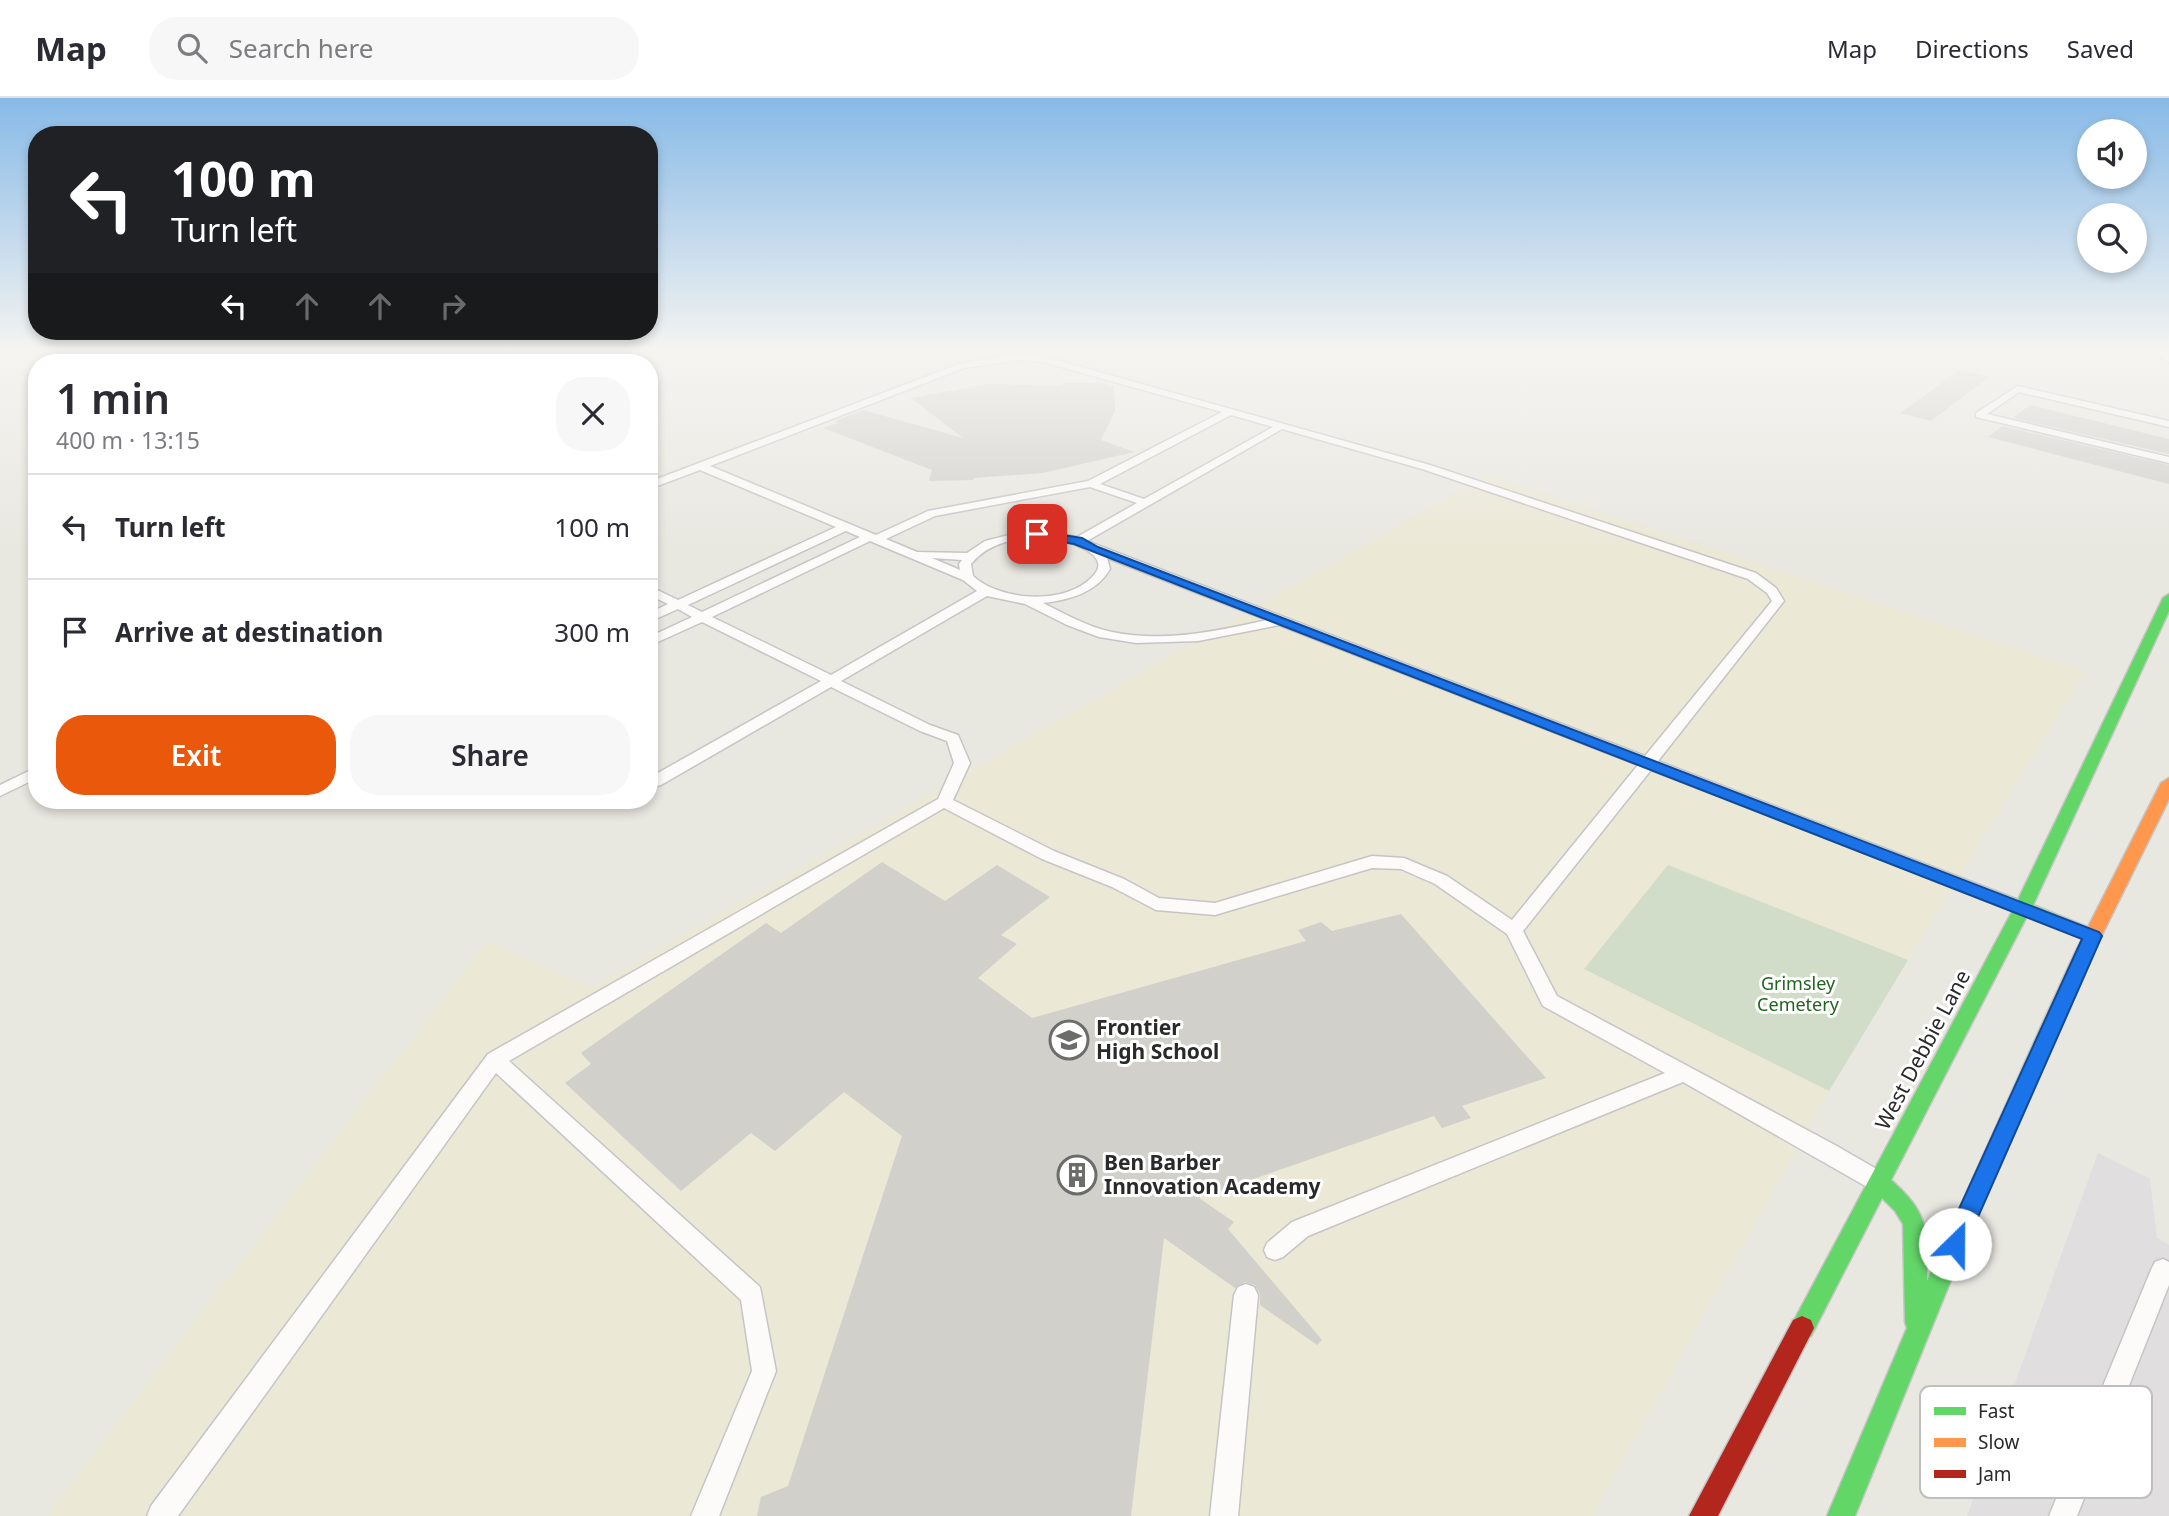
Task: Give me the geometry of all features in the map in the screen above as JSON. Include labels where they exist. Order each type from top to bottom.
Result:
[{"type":"main road","name":"West Debbie Lane","points":[[1703,1516],[2023,908],[2169,598]]},
{"type":"main road","points":[[1841,1516],[1964,1221],[2093,936],[2169,783]]},
{"type":"main road","points":[[2023,908],[2093,936]]},
{"type":"main road","points":[[1878,1181],[1903,1204],[1914,1222],[1917,1335]]},
{"type":"lane","points":[[658,482],[831,416]]},
{"type":"lane","points":[[658,638],[932,513],[1091,484],[1222,416]]},
{"type":"lane","points":[[1249,416],[1426,467],[1752,576],[1772,591],[1778,601],[1514,930]]},
{"type":"lane","points":[[1984,416],[2169,460]]},
{"type":"lane","points":[[2135,416],[2169,424]]},
{"type":"lane","points":[[1077,541],[1281,426]]},
{"type":"lane","points":[[700,466],[967,578],[985,592],[1027,600],[1094,631],[1142,640],[1222,634],[1281,621]]},
{"type":"lane","points":[[1091,484],[1146,503]]},
{"type":"lane","points":[[658,614],[845,527]]},
{"type":"lane","points":[[967,578],[964,571],[968,557],[979,548],[1016,536],[1059,536],[1077,541],[2023,908]]},
{"type":"lane","points":[[1027,600],[1070,595],[1093,583],[1104,569],[1102,558],[1094,549]]},
{"type":"lane","points":[[908,554],[968,557]]},
{"type":"lane","points":[[658,781],[985,592]]},
{"type":"lane","points":[[161,1516],[495,1060],[944,802],[962,763],[953,738],[925,728],[658,594]]},
{"type":"lane","points":[[0,791],[28,777]]},
{"type":"lane","points":[[944,802],[1048,855],[1118,883],[1156,904],[1215,909],[1372,862],[1404,864],[1441,880],[1514,930],[1550,1001],[1878,1181]]},
{"type":"lane","points":[[495,1060],[752,1295],[764,1371],[705,1516]]},
{"type":"lane","points":[[1276,1250],[1300,1229],[1685,1073]]},
{"type":"lane","points":[[2116,1386],[2163,1270],[2169,1273]]},
{"type":"lane","points":[[1224,1516],[1246,1295]]},
{"type":"lane","points":[[2063,1516],[2070,1498]]},
{"type":"shaded area","name":"Frontier High School","points":[[1487,475],[2085,671],[1908,960],[1668,865],[1585,969],[1829,1091],[1594,1516],[46,1516],[487,941],[591,988]]},
{"type":"shaded area","points":[[2098,1153],[2150,1179],[2157,1238],[2169,1245],[2169,1516],[1967,1516],[1973,1498],[2152,1498],[2152,1386],[2014,1386]]},
{"type":"green space","name":"Grimsley Cemetery","points":[[1668,865],[1908,960],[1829,1091],[1584,969]]},
{"type":"building","points":[[847,416],[885,416],[963,438],[935,416],[1113,416],[1101,440],[1134,452],[1043,473],[973,478],[974,480],[929,481],[932,470],[823,428]]},
{"type":"building","points":[[1912,416],[1937,416],[1931,421]]},
{"type":"building","points":[[2076,416],[2169,439],[2169,454],[2013,418]]},
{"type":"building","points":[[2002,426],[2169,465],[2169,484],[1988,437]]},
{"type":"building","name":"Ben Barber Innovation Academy","points":[[882,862],[945,901],[997,865],[1050,897],[1001,935],[1017,944],[978,978],[1032,1018],[1306,941],[1298,930],[1321,922],[1332,931],[1401,914],[1546,1078],[1462,1106],[1471,1118],[1442,1128],[1434,1116],[1199,1198],[1234,1222],[1228,1229],[1322,1340],[1317,1345],[1260,1305],[1260,1294],[1255,1285],[1245,1282],[1235,1288],[1164,1238],[1131,1516],[757,1516],[761,1497],[788,1486],[902,1136],[844,1092],[775,1151],[751,1133],[681,1191],[565,1083],[591,1064],[581,1053],[766,923],[781,933]]},
{"type":"traffic: fast","points":[[1802,1328],[2023,908],[2169,598]]},
{"type":"traffic: fast","points":[[2023,908],[2093,936]]},
{"type":"traffic: fast","points":[[1841,1516],[1964,1221],[2050,1029]]},
{"type":"traffic: fast","points":[[1878,1181],[1903,1204],[1914,1222],[1917,1322]]},
{"type":"traffic: slow","points":[[2050,1029],[2083,955],[2169,783]]},
{"type":"traffic: jam","points":[[1703,1516],[1802,1328]]},
{"type":"place","name":"Frontier High School","points":[[1069,1040]]},
{"type":"place","name":"Ben Barber Innovation Academy","points":[[1077,1175]]},
{"type":"route","points":[[1037,534],[1077,541],[2093,936],[1955,1244]]}]
